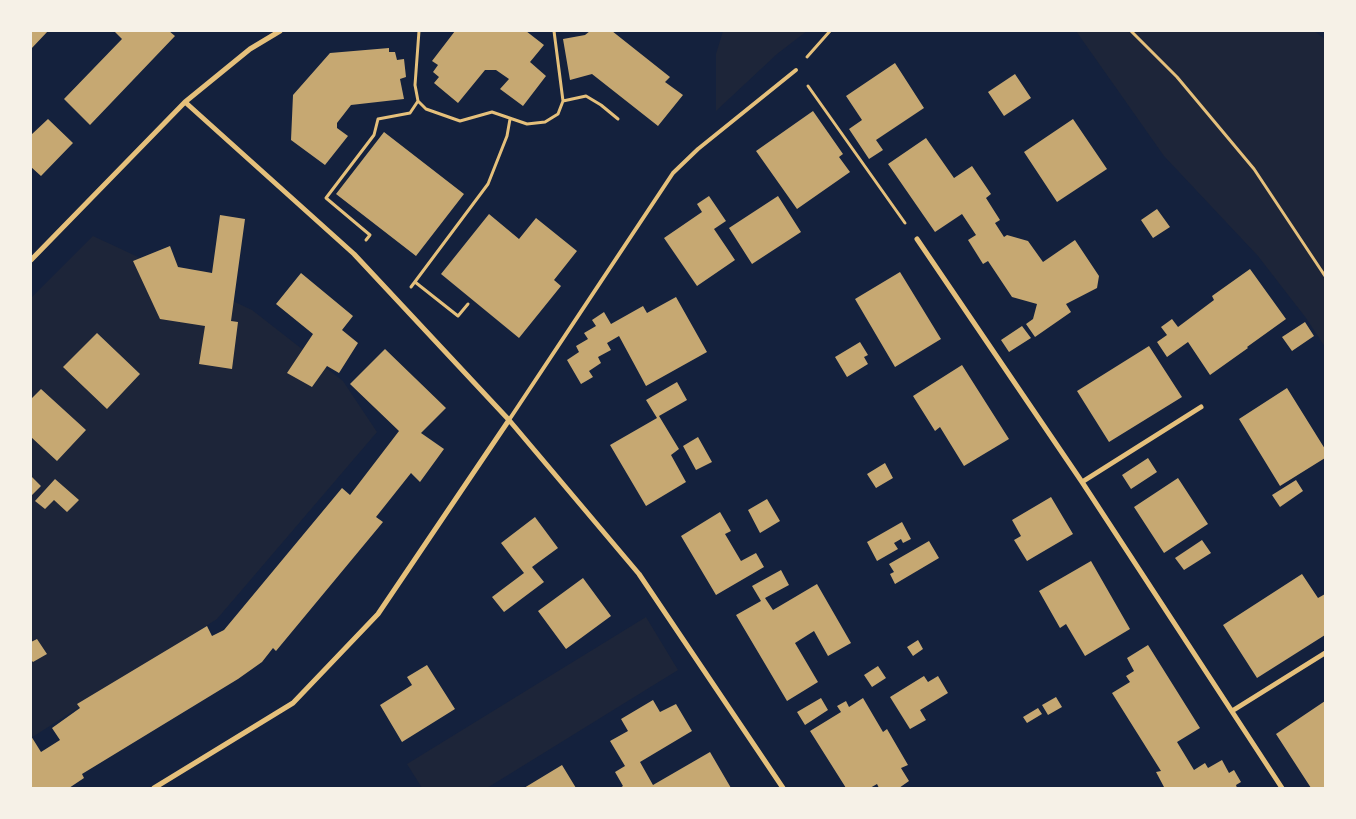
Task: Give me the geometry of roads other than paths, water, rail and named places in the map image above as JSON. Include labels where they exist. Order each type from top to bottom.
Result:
[{"type":"street","points":[[31,260],[185,102],[250,49],[280,31]]},
{"type":"street","points":[[185,102],[354,254],[510,420],[639,574],[783,788]]},
{"type":"street","points":[[917,239],[1082,482],[1282,788]]},
{"type":"street","points":[[1082,482],[1201,407]]},
{"type":"street","points":[[154,788],[293,703],[378,614],[510,420]]},
{"type":"street","points":[[1232,711],[1325,653]]},
{"type":"lane","points":[[510,420],[673,173],[698,149],[796,70]]}]
